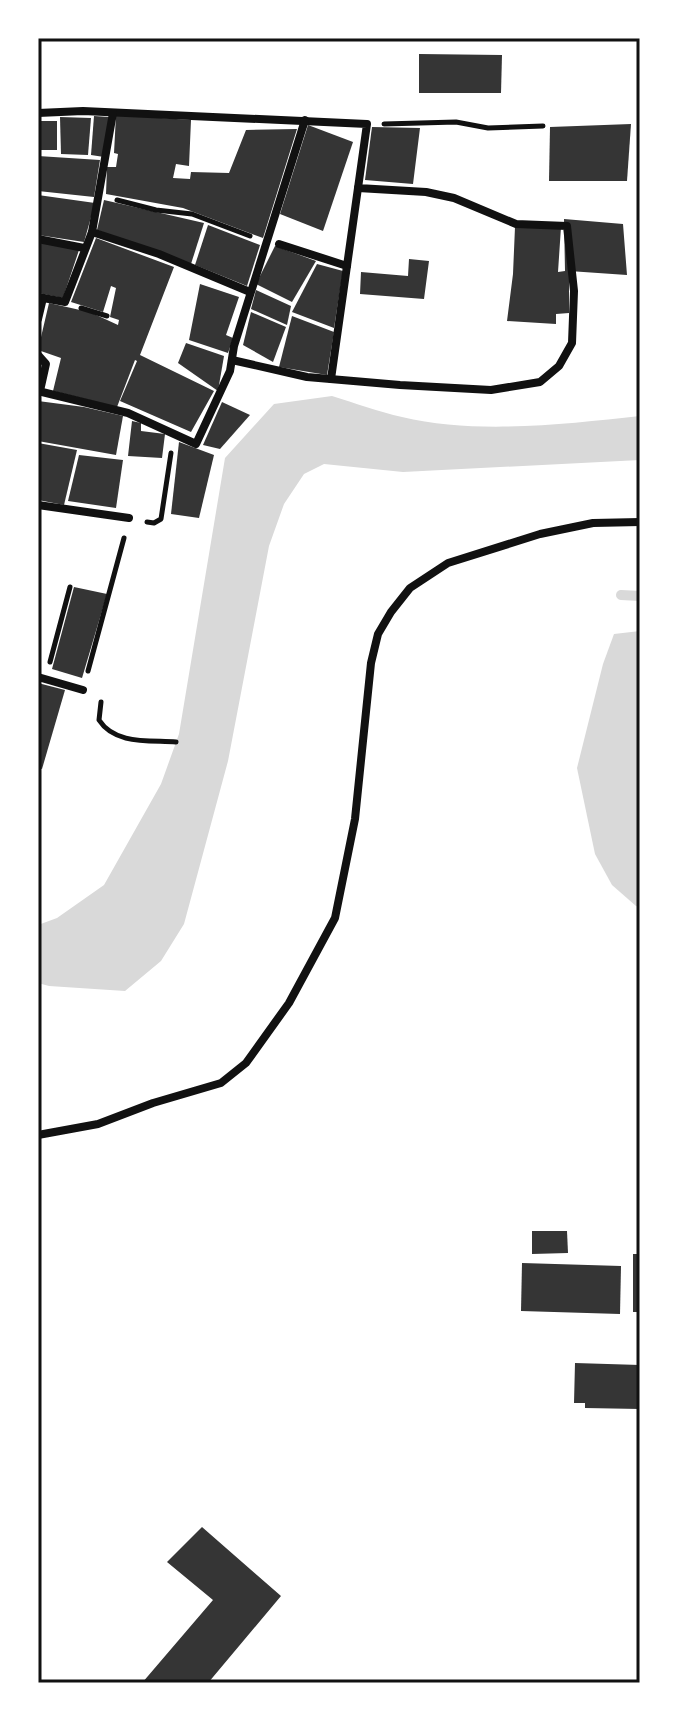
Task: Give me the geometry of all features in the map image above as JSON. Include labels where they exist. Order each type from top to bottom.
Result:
[{"type":"street","points":[[38,113],[113,113],[367,124],[331,379]]},
{"type":"street","points":[[38,319],[40,298],[65,302],[92,232],[108,158],[113,113]]},
{"type":"street","points":[[38,355],[46,364],[39,391],[128,413],[196,444],[221,395],[265,242],[305,120]]},
{"type":"street","points":[[232,360],[307,377],[491,390],[540,382],[559,366],[572,343],[574,291],[567,226],[516,224],[454,198],[426,192],[358,188]]},
{"type":"street","points":[[92,232],[159,254],[250,292]]},
{"type":"street","points":[[38,239],[84,248]]},
{"type":"street","points":[[279,244],[347,266]]},
{"type":"street","points":[[38,505],[129,518]]},
{"type":"street","points":[[38,1135],[98,1124],[153,1103],[221,1083],[246,1063],[289,1003],[335,918],[355,819],[371,663],[378,634],[410,588],[448,563],[540,534],[593,523],[640,522]]},
{"type":"street","points":[[42,678],[83,690]]},
{"type":"path","points":[[367,124],[456,122],[488,128],[543,126]]},
{"type":"path","points":[[99,197],[156,210],[192,214],[265,242]]},
{"type":"path","points":[[154,523],[161,519],[174,435]]},
{"type":"path","points":[[129,518],[83,690],[98,697],[101,703],[99,720],[113,733],[126,739],[176,742]]},
{"type":"path","points":[[42,678],[70,587]]},
{"type":"shaded area","points":[[332,396],[402,417],[460,426],[521,426],[640,416],[640,460],[403,472],[324,464],[304,474],[284,504],[269,546],[228,761],[184,924],[161,961],[125,991],[38,983],[38,925],[57,918],[104,885],[161,784],[179,734],[225,458],[274,404]]},
{"type":"shaded area","points":[[640,631],[640,907],[612,885],[595,854],[577,768],[603,664],[614,634]]},
{"type":"building","points":[[419,54],[502,55],[501,93],[419,93]]},
{"type":"building","points":[[116,115],[191,120],[189,166],[176,164],[173,178],[190,179],[191,172],[229,173],[246,130],[297,129],[263,238],[183,208],[106,194],[107,167],[116,167],[118,154],[114,153]]},
{"type":"building","points":[[94,116],[109,117],[104,157],[91,155]]},
{"type":"building","points":[[60,117],[91,118],[88,155],[61,154]]},
{"type":"building","points":[[39,121],[57,121],[57,150],[41,150]]},
{"type":"building","points":[[631,124],[627,181],[549,181],[550,127]]},
{"type":"building","points":[[308,125],[353,142],[323,231],[280,214]]},
{"type":"building","points":[[372,127],[420,128],[413,184],[365,180]]},
{"type":"building","points":[[38,156],[100,160],[94,197],[38,191]]},
{"type":"building","points":[[38,195],[95,203],[84,242],[38,235]]},
{"type":"building","points":[[104,200],[204,223],[191,264],[97,230]]},
{"type":"building","points":[[564,219],[623,224],[627,275],[569,271],[569,313],[556,314],[556,324],[507,321],[515,227],[561,227],[558,272],[565,271]]},
{"type":"building","points":[[208,225],[260,245],[247,286],[195,265]]},
{"type":"building","points":[[96,238],[174,267],[140,355],[214,391],[191,432],[120,401],[135,360],[117,407],[53,391],[61,358],[38,350],[49,303],[81,308],[118,325],[119,320],[110,317],[116,288],[111,286],[103,312],[71,302]]},
{"type":"building","points":[[38,242],[79,250],[63,298],[38,293]]},
{"type":"building","points":[[275,246],[316,261],[292,302],[256,284]]},
{"type":"building","points":[[409,259],[429,261],[424,299],[360,294],[361,272],[408,276]]},
{"type":"building","points":[[317,264],[343,271],[334,328],[292,312]]},
{"type":"building","points":[[200,284],[239,297],[226,335],[233,338],[228,353],[189,340]]},
{"type":"building","points":[[256,290],[291,306],[287,325],[251,309]]},
{"type":"building","points":[[251,312],[286,327],[273,362],[243,345]]},
{"type":"building","points":[[292,316],[334,332],[327,375],[279,367]]},
{"type":"building","points":[[186,343],[224,356],[218,391],[178,363]]},
{"type":"building","points":[[38,401],[123,416],[116,455],[38,441]]},
{"type":"building","points":[[222,402],[250,415],[220,449],[203,445]]},
{"type":"building","points":[[132,421],[141,423],[141,431],[165,434],[162,458],[128,456]]},
{"type":"building","points":[[179,442],[214,455],[199,518],[171,514]]},
{"type":"building","points":[[38,443],[77,450],[64,505],[38,500]]},
{"type":"building","points":[[79,455],[123,460],[116,508],[68,501]]},
{"type":"building","points":[[74,587],[107,594],[82,678],[52,669]]},
{"type":"building","points":[[38,683],[65,690],[42,769],[38,768]]},
{"type":"building","points":[[532,1231],[567,1231],[568,1253],[532,1254]]},
{"type":"building","points":[[633,1254],[640,1254],[640,1312],[633,1312]]},
{"type":"building","points":[[522,1263],[621,1266],[620,1314],[521,1311]]},
{"type":"building","points":[[575,1363],[640,1365],[640,1409],[585,1408],[585,1403],[574,1403]]},
{"type":"building","points":[[202,1527],[281,1596],[208,1683],[142,1683],[213,1600],[167,1562]]},
{"type":"waterway","points":[[621,595],[640,596]]}]
